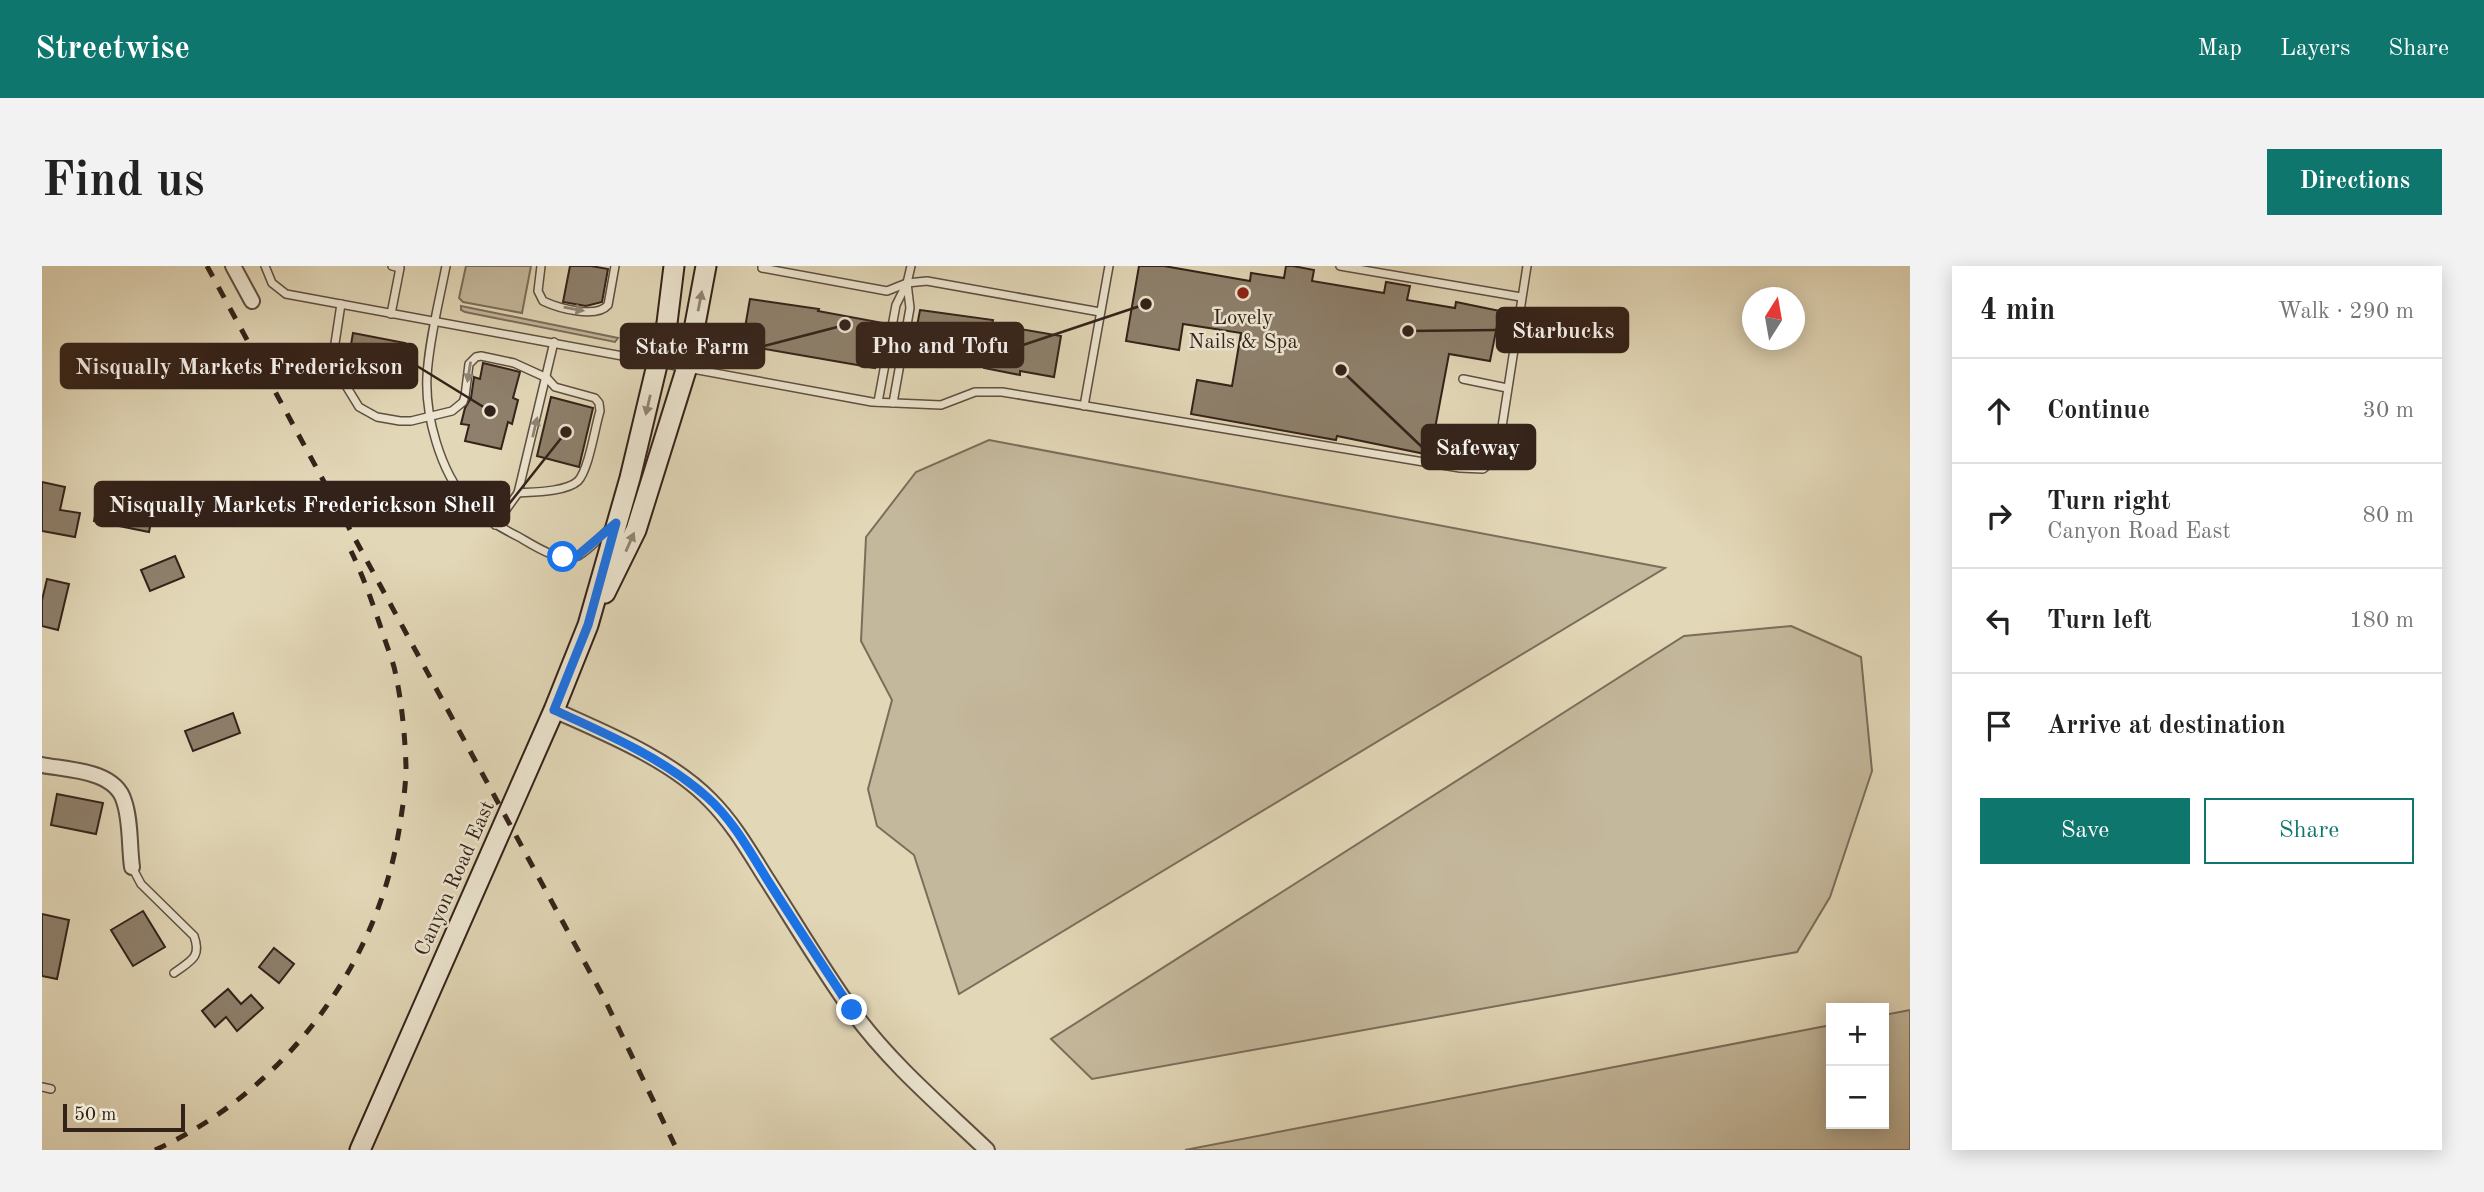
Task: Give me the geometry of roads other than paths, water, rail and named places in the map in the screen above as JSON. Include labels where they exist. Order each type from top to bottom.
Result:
[{"type":"main road","name":"Canyon Road East","points":[[360,1150],[554,710],[588,625],[630,478],[667,323],[674,266]]},
{"type":"main road","name":"Canyon Road East","points":[[588,625],[636,530],[687,367],[706,266]]},
{"type":"street","points":[[233,266],[252,301]]},
{"type":"street","points":[[554,710],[607,734],[650,758],[683,778],[709,799],[733,827],[869,1034],[987,1150]]},
{"type":"street","points":[[42,765],[97,776],[112,783],[119,790],[127,812],[132,867]]},
{"type":"lane","points":[[265,266],[272,283],[286,294],[878,402],[941,405],[975,392],[1002,392],[1460,468],[1483,469],[1494,459],[1499,446],[1527,266]]},
{"type":"lane","points":[[391,314],[400,268],[392,266]]},
{"type":"lane","points":[[446,266],[427,376],[430,415],[435,440],[465,499],[495,525],[541,549],[563,557],[576,557],[616,523]]},
{"type":"lane","points":[[541,266],[538,291],[544,301],[591,312],[599,311],[608,305],[615,266]]},
{"type":"lane","points":[[762,266],[887,291],[907,283],[927,281],[1100,312]]},
{"type":"lane","points":[[878,402],[896,305],[907,283],[911,266]]},
{"type":"lane","points":[[1084,406],[1109,266]]},
{"type":"lane","points":[[1339,266],[1521,297]]},
{"type":"lane","points":[[893,403],[910,308],[907,283]]},
{"type":"lane","points":[[341,304],[332,363],[359,407],[377,417],[400,422],[452,411],[463,402],[469,364],[481,356],[514,363],[547,378],[555,387],[595,398],[600,411],[585,466],[578,481],[560,489],[517,493]]},
{"type":"lane","points":[[495,525],[517,493],[554,342]]},
{"type":"lane","points":[[1464,379],[1507,388]]},
{"type":"lane","points":[[132,867],[141,884],[194,936],[198,947],[194,959],[174,973]]},
{"type":"lane","points":[[42,1087],[51,1089]]},
{"type":"railway","points":[[207,266],[604,998],[677,1150]]},
{"type":"railway","points":[[155,1150],[202,1125],[245,1094],[284,1058],[318,1017],[348,973],[371,926],[389,876],[405,788],[403,721],[393,662],[370,595],[351,551]]},
{"type":"place","name":"Lovely Nails & Spa","points":[[1243,293]]},
{"type":"place","name":"Pho and Tofu","points":[[1146,304]]},
{"type":"place","name":"State Farm","points":[[845,325]]},
{"type":"place","name":"Starbucks","points":[[1408,331]]},
{"type":"place","name":"Safeway","points":[[1341,370]]},
{"type":"place","name":"Nisqually Markets Frederickson","points":[[490,411]]},
{"type":"place","name":"Nisqually Markets Frederickson Shell","points":[[566,432]]}]
